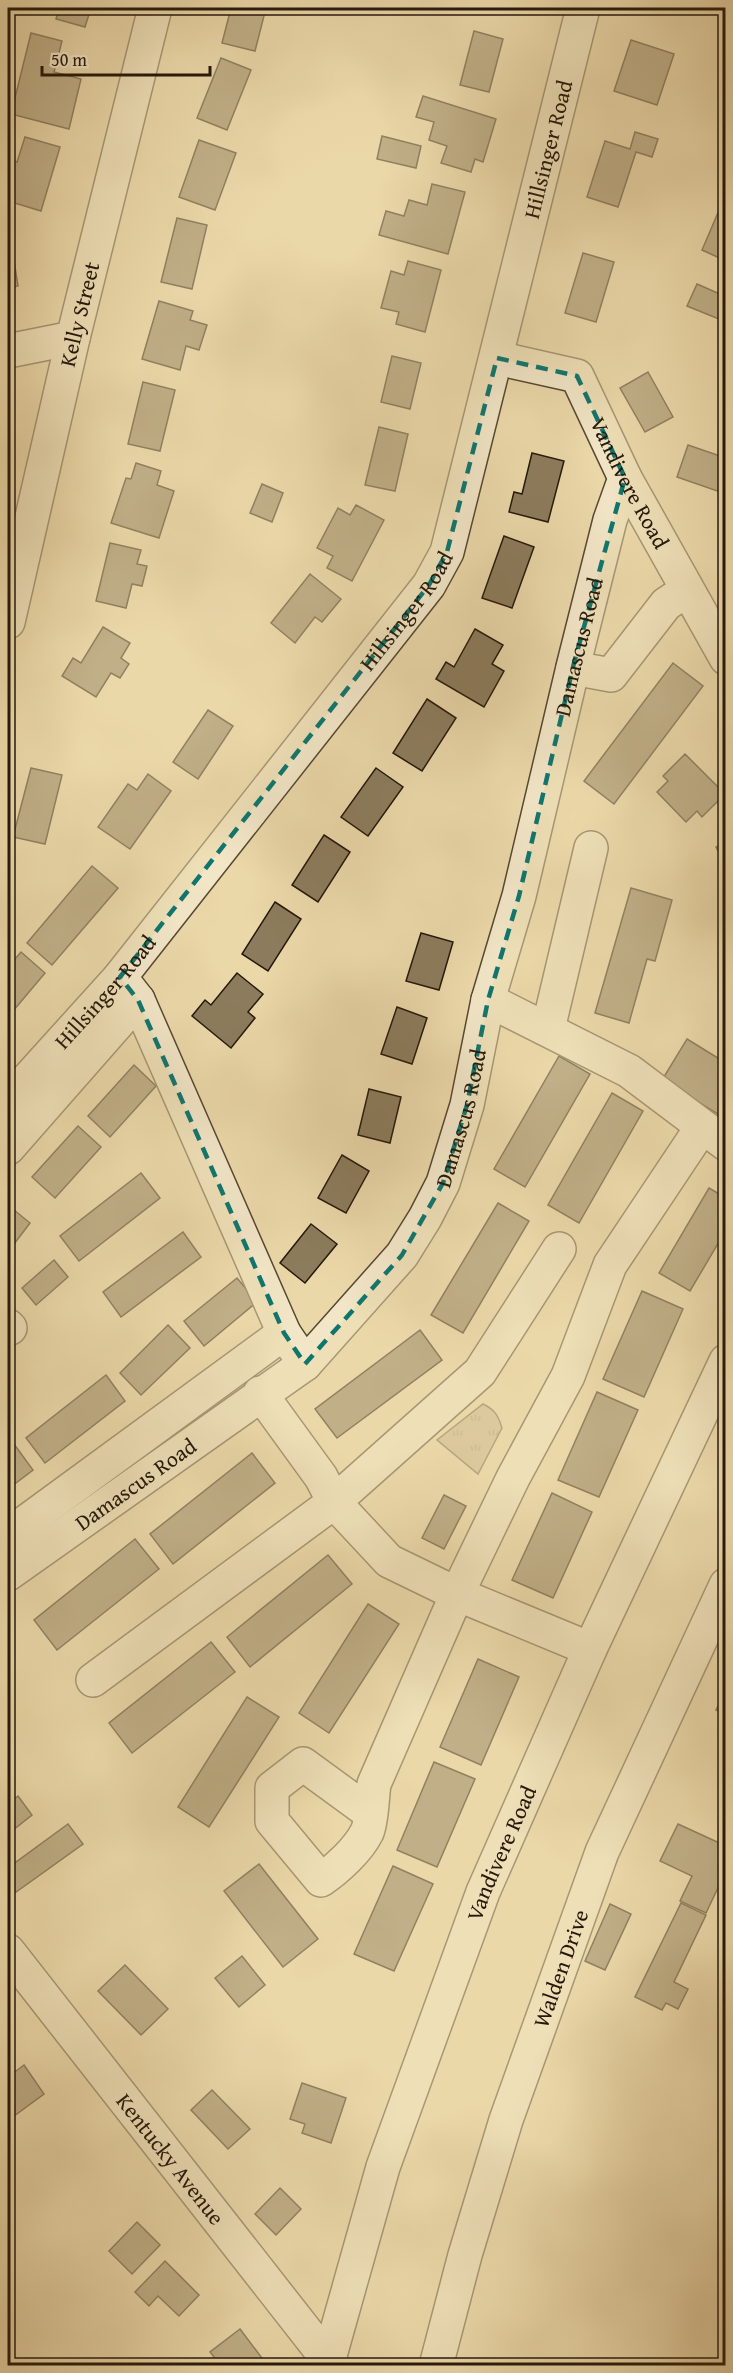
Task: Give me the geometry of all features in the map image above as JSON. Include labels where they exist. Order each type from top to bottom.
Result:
[{"type":"street","name":"Kelly Street","points":[[8,622],[73,338],[155,8]]},
{"type":"street","name":"Hillsinger Road","points":[[8,1101],[129,988],[429,585],[447,552],[583,8]]},
{"type":"street","points":[[8,351],[73,338]]},
{"type":"street","name":"Vandivere Road","points":[[497,358],[577,376],[624,478],[725,658]]},
{"type":"street","name":"Damascus Road","points":[[8,1574],[260,1393],[305,1364],[402,1255],[425,1218],[443,1183],[467,1105],[488,1000],[519,896],[610,520],[624,478]]},
{"type":"street","points":[[573,668],[611,675],[666,604],[687,590]]},
{"type":"street","points":[[548,1029],[591,848]]},
{"type":"street","points":[[8,1148],[129,988],[284,1333],[305,1364]]},
{"type":"street","points":[[370,1813],[374,1784],[457,1594],[513,1478],[568,1376],[610,1265],[714,1136],[629,1071],[488,1000]]},
{"type":"street","points":[[93,1680],[334,1502],[480,1372],[559,1249]]},
{"type":"street","points":[[8,1535],[284,1333]]},
{"type":"street","name":"Vandivere Road","points":[[329,2363],[383,2167],[479,1903],[590,1649],[726,1361]]},
{"type":"street","points":[[260,1393],[321,1477],[334,1502],[389,1561],[457,1594],[590,1649]]},
{"type":"street","points":[[128,1447],[145,1475]]},
{"type":"street","name":"Walden Drive","points":[[436,2366],[465,2255],[506,2120],[602,1852],[726,1585]]},
{"type":"street","name":"Kentucky Avenue","points":[[8,1951],[329,2363]]},
{"type":"highlighted area","points":[[497,358],[577,376],[625,478],[574,663],[519,896],[488,1000],[467,1105],[443,1183],[402,1255],[305,1364],[284,1333],[138,1000],[120,977],[429,585],[447,552]]},
{"type":"green space","points":[[483,1404],[496,1413],[502,1428],[478,1474],[437,1440]]},
{"type":"building","points":[[59,8],[91,8],[85,27],[56,19]]},
{"type":"building","points":[[231,8],[266,8],[255,51],[222,43]]},
{"type":"building","points":[[474,31],[503,39],[489,92],[460,85]]},
{"type":"building","points":[[31,33],[62,41],[54,72],[81,79],[69,129],[11,114]]},
{"type":"building","points":[[631,40],[674,54],[657,105],[614,91]]},
{"type":"building","points":[[221,58],[251,70],[227,130],[197,118]]},
{"type":"building","points":[[423,96],[496,119],[483,162],[475,159],[471,172],[441,163],[447,146],[429,140],[434,122],[416,117]]},
{"type":"building","points":[[635,132],[658,139],[652,157],[636,152],[618,207],[587,197],[605,141],[630,149]]},
{"type":"building","points":[[382,136],[421,146],[416,168],[377,159]]},
{"type":"building","points":[[25,137],[60,147],[41,211],[8,201],[8,159],[17,162]]},
{"type":"building","points":[[199,140],[236,153],[215,210],[179,197]]},
{"type":"building","points":[[432,184],[465,192],[448,254],[379,235],[386,211],[404,216],[409,200],[427,205]]},
{"type":"building","points":[[723,201],[726,202],[726,261],[702,250]]},
{"type":"building","points":[[177,218],[207,225],[192,289],[161,282]]},
{"type":"building","points":[[8,248],[12,248],[18,286],[8,288]]},
{"type":"building","points":[[583,253],[614,262],[596,322],[565,313]]},
{"type":"building","points":[[408,261],[441,270],[425,332],[396,324],[399,312],[381,308],[391,271],[404,275]]},
{"type":"building","points":[[697,284],[722,295],[726,287],[726,322],[687,306]]},
{"type":"building","points":[[159,301],[193,311],[190,320],[207,325],[199,350],[186,346],[180,370],[142,359]]},
{"type":"building","points":[[392,356],[421,363],[410,409],[381,402]]},
{"type":"building","points":[[648,372],[673,417],[645,432],[620,388]]},
{"type":"building","points":[[143,382],[175,390],[160,451],[128,444]]},
{"type":"building","points":[[379,427],[408,434],[395,491],[365,485]]},
{"type":"building","points":[[688,445],[726,458],[726,494],[677,477]]},
{"type":"building","points":[[532,453],[564,461],[548,522],[509,512],[514,492],[522,494]]},
{"type":"building","points":[[136,463],[161,471],[157,485],[174,491],[159,538],[111,523],[126,478],[131,479]]},
{"type":"building","points":[[262,484],[283,493],[272,522],[250,513]]},
{"type":"building","points":[[356,505],[384,520],[352,581],[327,568],[333,556],[317,548],[338,508],[350,515]]},
{"type":"building","points":[[504,536],[534,547],[512,608],[482,598]]},
{"type":"building","points":[[110,543],[141,550],[137,564],[147,566],[142,586],[132,584],[126,608],[96,601]]},
{"type":"building","points":[[310,574],[341,599],[322,622],[315,617],[295,643],[271,623]]},
{"type":"building","points":[[103,627],[130,643],[121,658],[129,664],[120,678],[111,673],[96,697],[62,676],[73,658],[81,663]]},
{"type":"building","points":[[475,629],[503,645],[492,664],[504,671],[484,707],[436,679],[446,662],[454,667]]},
{"type":"building","points":[[673,663],[703,686],[614,804],[584,781]]},
{"type":"building","points":[[427,699],[456,718],[422,771],[393,753]]},
{"type":"building","points":[[208,710],[233,726],[198,779],[173,762]]},
{"type":"building","points":[[685,754],[725,794],[702,817],[697,811],[686,822],[657,792],[668,781],[663,776]]},
{"type":"building","points":[[31,768],[62,775],[45,844],[13,837]]},
{"type":"building","points":[[376,768],[403,787],[368,836],[341,817]]},
{"type":"building","points":[[148,774],[171,791],[130,849],[98,827],[128,784],[137,790]]},
{"type":"building","points":[[324,835],[350,852],[318,902],[292,885]]},
{"type":"building","points":[[726,842],[726,867],[716,847]]},
{"type":"building","points":[[92,866],[118,888],[52,965],[27,943]]},
{"type":"building","points":[[631,888],[672,900],[655,961],[647,959],[629,1023],[595,1013]]},
{"type":"building","points":[[275,902],[301,919],[268,971],[242,954]]},
{"type":"building","points":[[421,933],[453,942],[439,990],[406,981]]},
{"type":"building","points":[[21,952],[45,973],[8,1017],[8,967]]},
{"type":"building","points":[[237,973],[263,994],[248,1012],[255,1018],[231,1048],[192,1016],[205,1000],[211,1005]]},
{"type":"building","points":[[397,1007],[427,1018],[412,1064],[381,1054]]},
{"type":"building","points":[[687,1039],[726,1063],[726,1119],[662,1080]]},
{"type":"building","points":[[559,1056],[590,1074],[525,1187],[494,1169]]},
{"type":"building","points":[[134,1065],[156,1086],[110,1137],[88,1116]]},
{"type":"building","points":[[369,1089],[401,1097],[390,1143],[358,1135]]},
{"type":"building","points":[[612,1093],[643,1111],[579,1223],[548,1205]]},
{"type":"building","points":[[78,1126],[101,1147],[55,1198],[32,1177]]},
{"type":"building","points":[[342,1155],[369,1171],[346,1213],[318,1198]]},
{"type":"building","points":[[141,1173],[160,1198],[79,1261],[60,1236]]},
{"type":"building","points":[[709,1188],[726,1198],[726,1230],[690,1291],[659,1273]]},
{"type":"building","points":[[498,1203],[529,1221],[463,1333],[431,1315]]},
{"type":"building","points":[[8,1205],[30,1223],[8,1252]]},
{"type":"building","points":[[311,1224],[337,1244],[305,1283],[280,1263]]},
{"type":"building","points":[[183,1232],[201,1257],[121,1317],[103,1292]]},
{"type":"building","points":[[54,1260],[68,1277],[36,1305],[22,1288]]},
{"type":"building","points":[[237,1278],[257,1302],[204,1346],[184,1321]]},
{"type":"building","points":[[642,1291],[683,1309],[644,1397],[603,1379]]},
{"type":"building","points":[[168,1325],[190,1348],[141,1395],[120,1373]]},
{"type":"building","points":[[420,1330],[442,1360],[337,1438],[315,1409]]},
{"type":"building","points":[[106,1375],[125,1401],[45,1463],[26,1438]]},
{"type":"building","points":[[597,1392],[638,1410],[599,1497],[558,1480]]},
{"type":"building","points":[[14,1444],[33,1470],[8,1489],[8,1449]]},
{"type":"building","points":[[252,1453],[275,1483],[173,1564],[150,1534]]},
{"type":"building","points":[[552,1493],[592,1512],[553,1598],[512,1580]]},
{"type":"building","points":[[444,1495],[466,1506],[444,1549],[422,1538]]},
{"type":"building","points":[[135,1539],[159,1569],[57,1650],[34,1620]]},
{"type":"building","points":[[328,1555],[352,1584],[250,1667],[227,1637]]},
{"type":"building","points":[[368,1604],[399,1624],[329,1733],[299,1713]]},
{"type":"building","points":[[211,1642],[235,1672],[132,1753],[109,1723]]},
{"type":"building","points":[[478,1659],[519,1677],[481,1765],[440,1747]]},
{"type":"building","points":[[726,1690],[726,1715],[716,1710]]},
{"type":"building","points":[[247,1697],[279,1717],[209,1827],[178,1807]]},
{"type":"building","points":[[434,1762],[475,1779],[437,1867],[397,1850]]},
{"type":"building","points":[[18,1796],[32,1815],[8,1834],[8,1804]]},
{"type":"building","points":[[68,1824],[83,1844],[12,1895],[8,1888],[8,1868]]},
{"type":"building","points":[[678,1824],[726,1846],[726,1871],[706,1913],[680,1901],[692,1876],[660,1861]]},
{"type":"building","points":[[259,1864],[318,1939],[283,1967],[224,1891]]},
{"type":"building","points":[[393,1866],[433,1884],[394,1971],[354,1954]]},
{"type":"building","points":[[681,1903],[706,1915],[674,1982],[688,1989],[678,2009],[666,2003],[662,2010],[635,1997]]},
{"type":"building","points":[[610,1904],[631,1914],[605,1970],[585,1961]]},
{"type":"building","points":[[242,1956],[265,1985],[239,2007],[215,1978]]},
{"type":"building","points":[[125,1965],[168,2009],[141,2035],[98,1991]]},
{"type":"building","points":[[24,2065],[44,2094],[10,2119],[8,2116],[8,2077]]},
{"type":"building","points":[[302,2083],[346,2098],[331,2143],[302,2133],[305,2124],[290,2119]]},
{"type":"building","points":[[212,2090],[250,2129],[228,2149],[191,2110]]},
{"type":"building","points":[[280,2188],[301,2209],[276,2235],[255,2214]]},
{"type":"building","points":[[137,2222],[160,2245],[132,2274],[109,2251]]},
{"type":"building","points":[[165,2261],[199,2295],[179,2316],[158,2296],[149,2306],[135,2292]]},
{"type":"building","points":[[240,2329],[268,2366],[221,2366],[210,2352]]}]
